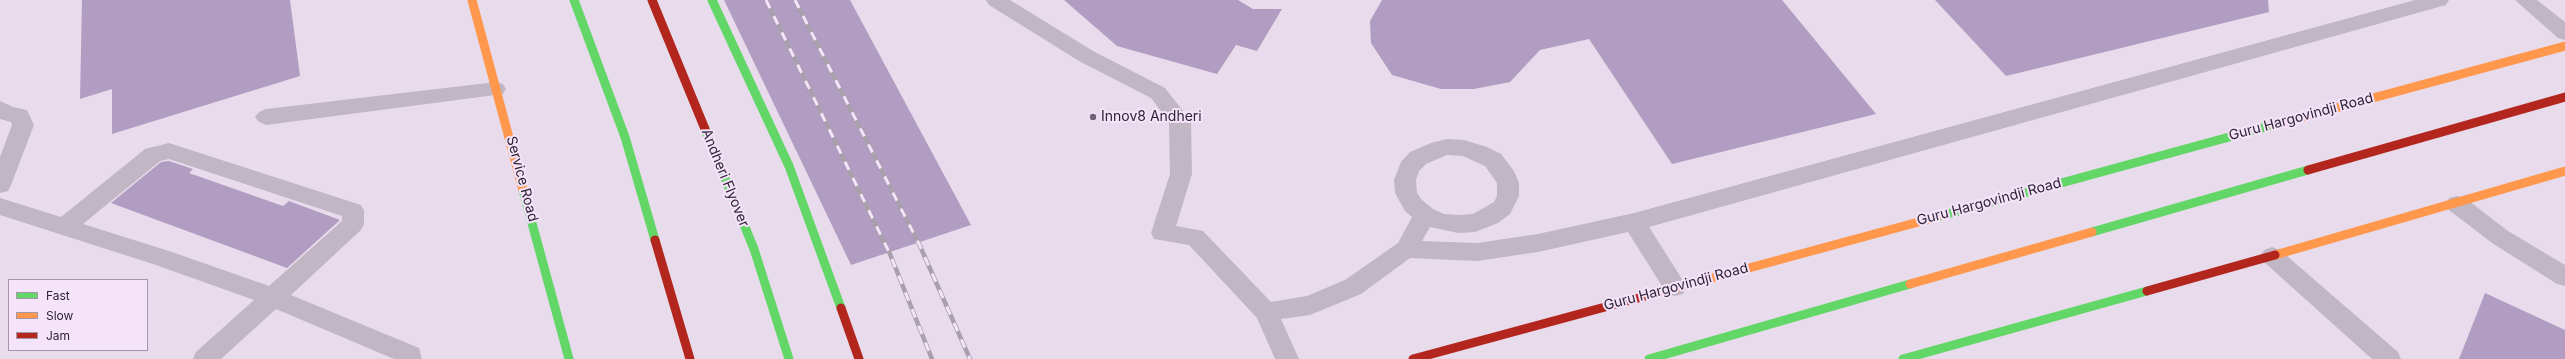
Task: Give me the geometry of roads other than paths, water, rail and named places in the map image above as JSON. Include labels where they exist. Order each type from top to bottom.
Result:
[{"type":"main road","name":"Service Road","points":[[472,0],[570,359]]},
{"type":"main road","points":[[574,0],[625,137],[690,359]]},
{"type":"main road","name":"Andheri Flyover","points":[[652,0],[754,249],[789,359]]},
{"type":"main road","points":[[712,0],[789,166],[859,359]]},
{"type":"main road","name":"Guru Hargovindji Road","points":[[1413,359],[2565,46]]},
{"type":"main road","points":[[1649,359],[2565,97]]},
{"type":"main road","points":[[1903,359],[2457,204],[2565,171]]},
{"type":"main road","points":[[560,359],[566,345]]},
{"type":"street","points":[[996,0],[1086,56],[1158,93],[1180,122],[1181,174],[1162,233],[1195,237],[1266,312],[1286,359]]},
{"type":"street","points":[[1406,249],[1477,252],[1538,243],[1634,222],[2439,0]]},
{"type":"street","points":[[2525,0],[2565,33]]},
{"type":"street","points":[[266,117],[496,89]]},
{"type":"street","points":[[0,108],[8,114],[20,115],[23,125],[0,185]]},
{"type":"street","points":[[1447,148],[1464,148],[1493,160],[1503,171],[1508,183],[1508,196],[1502,208],[1490,217],[1475,223],[1458,224],[1441,222],[1425,215],[1413,205],[1406,193],[1405,180],[1409,168],[1418,158],[1431,151],[1447,148]]},
{"type":"street","points":[[63,227],[153,155],[169,151],[352,212],[353,224],[205,359]]},
{"type":"street","points":[[2457,204],[2500,237],[2565,277]]},
{"type":"street","points":[[0,206],[161,257],[272,297],[410,355],[410,359]]},
{"type":"street","points":[[1266,312],[1310,305],[1353,287],[1406,249],[1425,215]]},
{"type":"street","points":[[1634,222],[1675,287]]},
{"type":"street","points":[[2272,256],[2389,359]]},
{"type":"railway","points":[[766,0],[890,254],[932,359]]},
{"type":"railway","points":[[795,0],[920,246],[970,359]]},
{"type":"place","name":"Innov8 Andheri","points":[[1093,117]]}]
